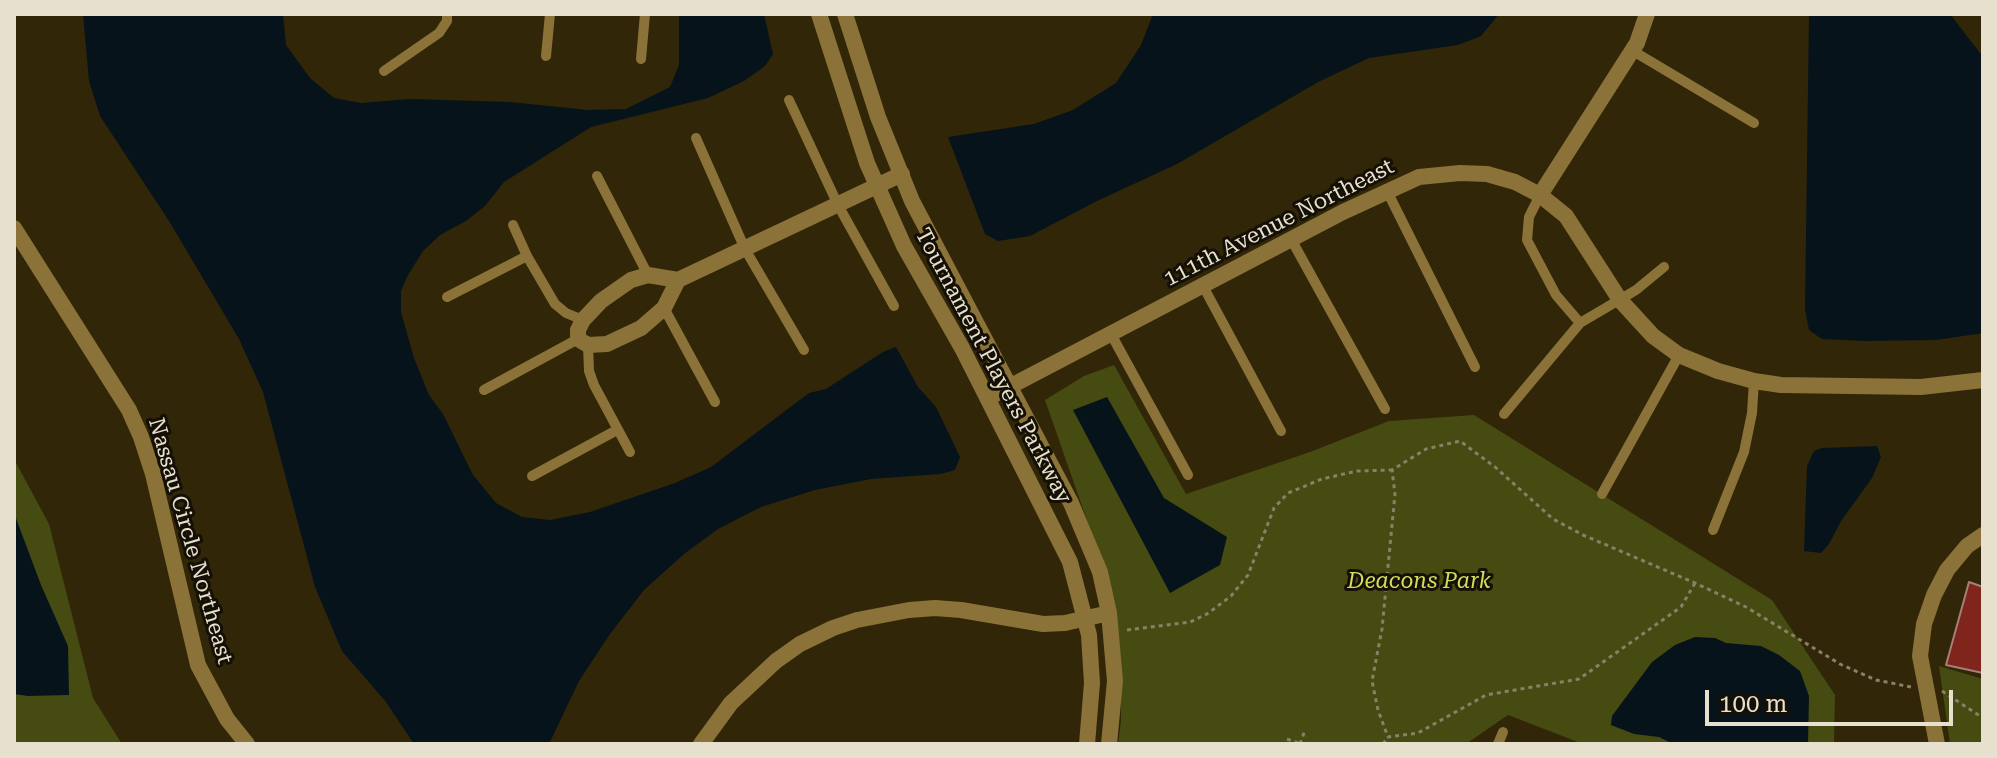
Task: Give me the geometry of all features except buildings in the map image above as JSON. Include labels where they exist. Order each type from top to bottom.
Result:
[{"type":"street","name":"Tournament Players Parkway","points":[[819,14],[842,92],[877,186],[904,246],[988,398],[1070,562],[1086,620],[1092,683],[1087,744]]},
{"type":"street","name":"Tournament Players Parkway","points":[[845,14],[878,117],[912,201],[1071,503],[1100,572],[1109,613],[1115,681],[1109,744]]},
{"type":"street","points":[[1540,195],[1633,51],[1647,14]]},
{"type":"street","name":"111th Avenue Northeast","points":[[988,398],[1387,191],[1419,177],[1460,173],[1487,174],[1515,182],[1540,195],[1566,216],[1620,300],[1653,336],[1679,355],[1718,371],[1781,385],[1921,387],[1983,380]]},
{"type":"street","points":[[678,280],[664,308],[641,328],[607,344],[583,342],[578,330],[583,320],[613,291],[631,280],[648,275],[678,280],[902,174]]},
{"type":"street","name":"Nassau Circle Northeast","points":[[14,228],[129,410],[153,474],[198,665],[227,719],[247,744]]},
{"type":"street","points":[[1937,744],[1920,656],[1924,624],[1947,570],[1967,546],[1983,535]]},
{"type":"street","points":[[701,744],[731,703],[776,661],[800,644],[857,620],[935,608],[1023,622],[1065,623],[1109,613]]},
{"type":"lane","points":[[384,71],[439,33],[447,21],[447,14]]},
{"type":"lane","points":[[546,56],[550,14]]},
{"type":"lane","points":[[641,59],[645,14]]},
{"type":"lane","points":[[1633,51],[1754,123]]},
{"type":"lane","points":[[789,100],[838,205],[894,306]]},
{"type":"lane","points":[[696,138],[745,249],[804,350]]},
{"type":"lane","points":[[597,176],[648,275]]},
{"type":"lane","points":[[1387,191],[1475,367]]},
{"type":"lane","points":[[1540,195],[1529,217],[1527,240],[1556,295],[1580,323]]},
{"type":"lane","points":[[513,225],[555,304],[583,320]]},
{"type":"lane","points":[[1291,239],[1385,409]]},
{"type":"lane","points":[[447,297],[527,256]]},
{"type":"lane","points":[[1504,414],[1580,323],[1620,300],[1664,267]]},
{"type":"lane","points":[[1203,286],[1281,431]]},
{"type":"lane","points":[[664,308],[715,402]]},
{"type":"lane","points":[[1111,334],[1188,475]]},
{"type":"lane","points":[[484,390],[583,342],[594,385],[630,452]]},
{"type":"lane","points":[[1602,494],[1679,355]]},
{"type":"lane","points":[[1713,530],[1744,452],[1752,413],[1754,381]]},
{"type":"lane","points":[[532,476],[617,430]]},
{"type":"lane","points":[[1498,744],[1503,732]]},
{"type":"path","points":[[1111,631],[1190,622],[1231,596],[1248,575],[1274,508],[1288,493],[1322,479],[1357,471],[1392,470],[1426,449],[1460,441],[1495,467],[1553,519],[1583,535],[1746,607],[1840,664],[1876,680],[1924,689],[1939,688],[1983,718]]},
{"type":"path","points":[[1388,737],[1372,681],[1382,629],[1395,494],[1392,470]]},
{"type":"path","points":[[1383,744],[1388,737],[1418,733],[1486,695],[1579,679],[1681,607],[1695,583]]},
{"type":"path","points":[[1287,739],[1301,744],[1305,730]]},
{"type":"green space","name":"Deacons Park","points":[[1114,365],[1186,494],[1310,452],[1389,421],[1474,415],[1772,600],[1835,695],[1834,744],[1583,744],[1508,715],[1466,744],[1118,744],[1121,661],[1116,614],[1099,555],[1045,400],[1084,376]]},
{"type":"green space","points":[[14,459],[49,524],[93,698],[122,744],[14,744]]},
{"type":"green space","points":[[1939,666],[1983,679],[1983,744],[1950,744]]},
{"type":"shaded area","points":[[83,14],[283,14],[286,45],[310,78],[334,98],[361,103],[410,99],[510,102],[588,110],[626,109],[670,87],[679,65],[679,14],[764,14],[773,54],[765,66],[744,81],[708,98],[591,127],[504,182],[485,206],[440,235],[423,251],[401,291],[401,312],[429,395],[443,414],[473,475],[496,503],[522,517],[550,520],[590,512],[675,483],[711,467],[809,393],[826,389],[883,352],[896,347],[918,387],[936,407],[960,457],[955,470],[871,479],[815,490],[761,507],[718,529],[644,590],[579,681],[549,744],[414,744],[386,702],[342,651],[315,587],[263,392],[239,339],[169,221],[100,116],[89,81]]},
{"type":"shaded area","points":[[1153,14],[1499,14],[1481,36],[1458,45],[1369,58],[1320,81],[1177,164],[1030,236],[998,241],[985,234],[948,137],[1034,124],[1073,110],[1116,83],[1141,45]]},
{"type":"shaded area","points":[[1809,14],[1950,14],[1983,57],[1983,333],[1936,340],[1865,341],[1822,339],[1809,330],[1805,309]]},
{"type":"shaded area","points":[[1107,397],[1164,498],[1227,537],[1220,565],[1170,593],[1073,410]]},
{"type":"shaded area","points":[[1877,446],[1881,457],[1872,478],[1841,521],[1829,544],[1821,553],[1804,551],[1807,466],[1814,451]]},
{"type":"shaded area","points":[[14,513],[68,646],[69,695],[14,694]]},
{"type":"shaded area","points":[[1695,637],[1761,646],[1800,671],[1809,696],[1808,744],[1673,744],[1659,737],[1634,734],[1611,725],[1612,716],[1652,662],[1675,645]]}]
